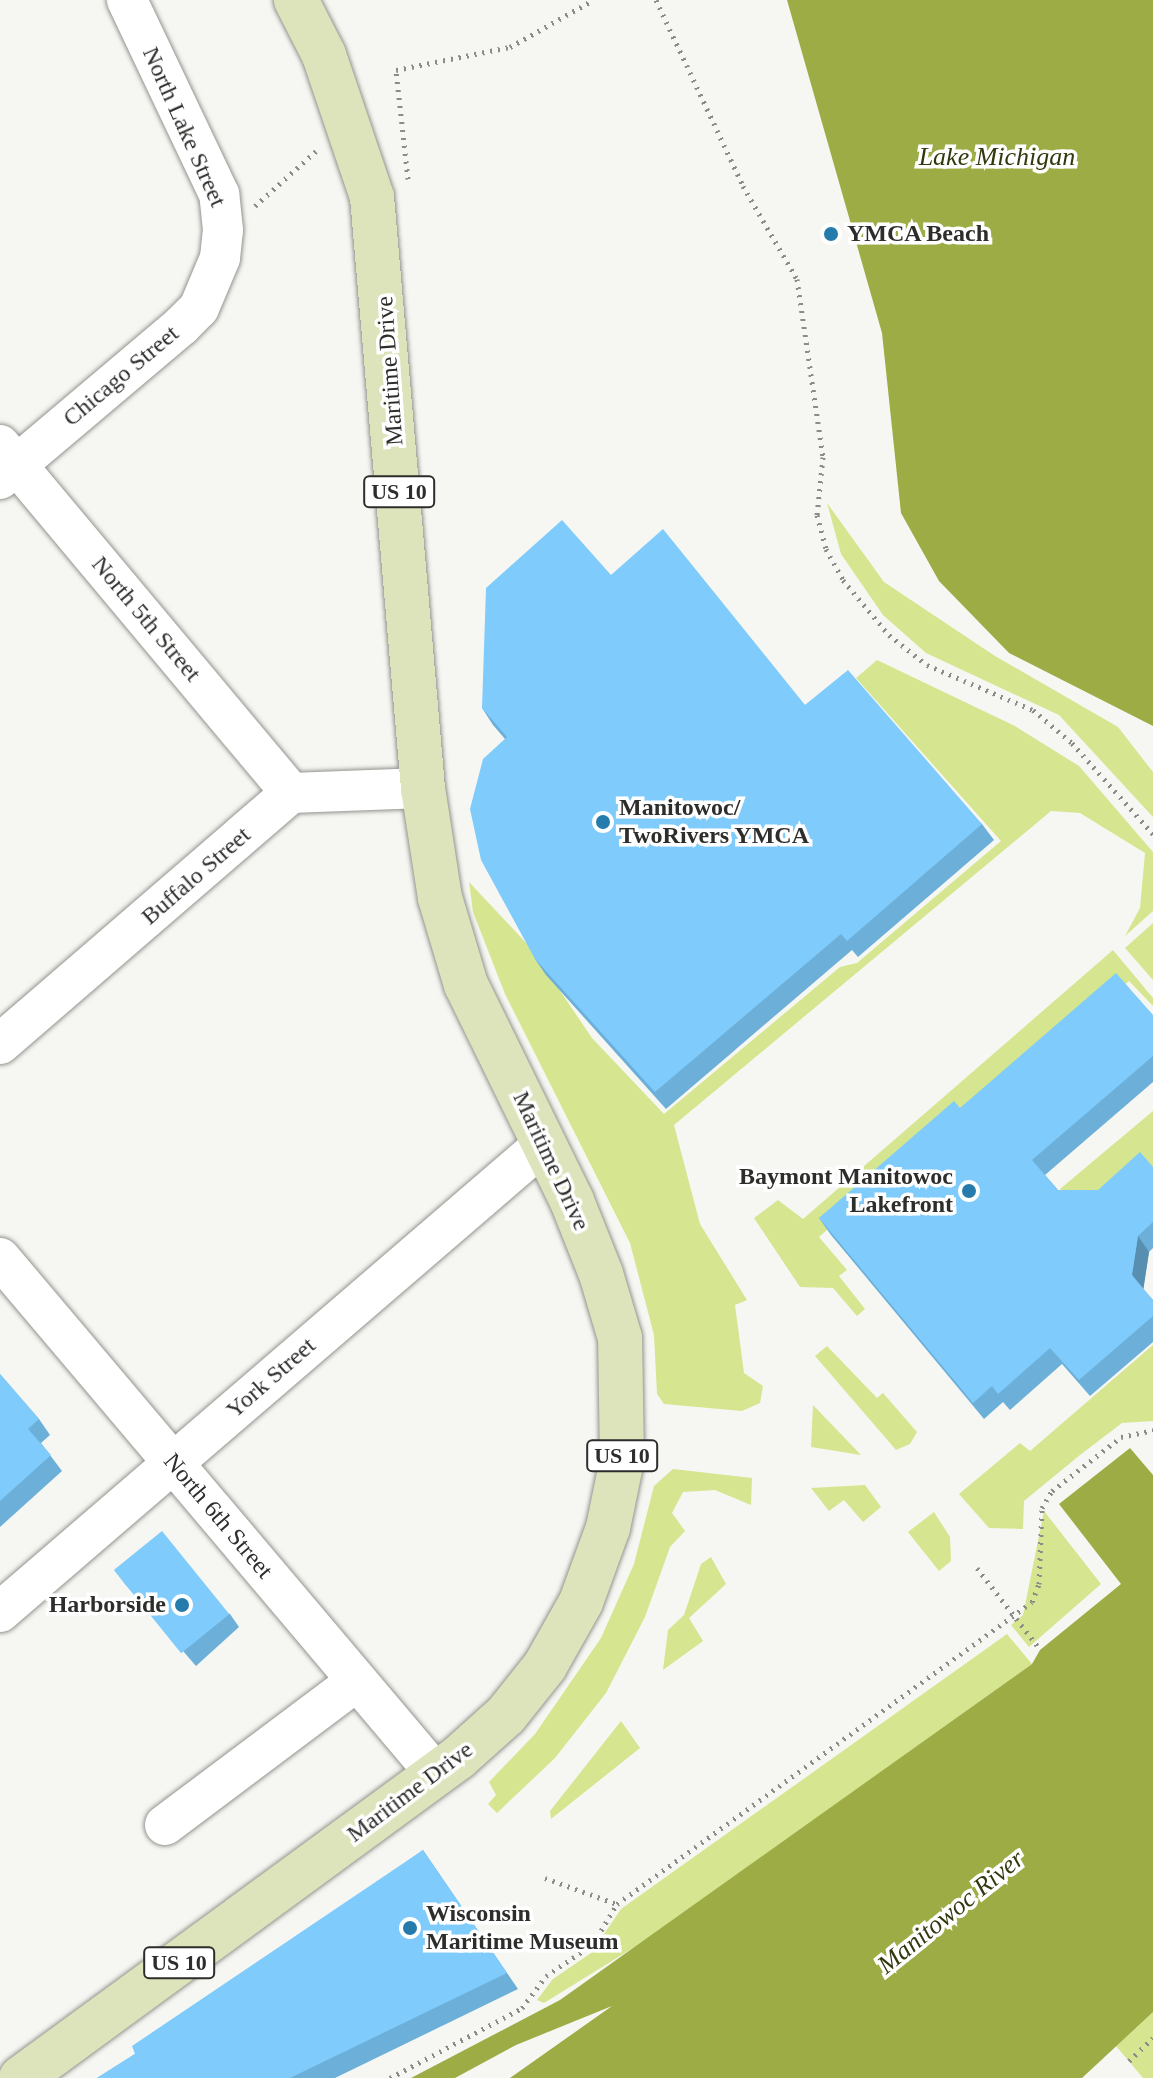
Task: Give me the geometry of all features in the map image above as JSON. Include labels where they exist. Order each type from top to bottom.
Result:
[{"type":"main road","name":"Maritime Drive","points":[[21,2078],[436,1774],[506,1715],[557,1646],[596,1567],[619,1482],[624,1431],[620,1338],[601,1274],[544,1144],[466,985],[440,898],[423,788],[387,322],[372,197],[324,55],[296,0]]},
{"type":"street","name":"North Lake Street","points":[[127,0],[219,194],[223,230],[220,258]]},
{"type":"street","name":"Chicago Street","points":[[5,463],[181,326],[199,308],[220,258]]},
{"type":"street","name":"North 5th Street","points":[[5,463],[291,793]]},
{"type":"street","points":[[291,793],[423,788]]},
{"type":"street","name":"Buffalo Street","points":[[0,1044],[291,793]]},
{"type":"street","name":"York Street","points":[[0,1612],[544,1144]]},
{"type":"street","name":"North 6th Street","points":[[0,1258],[436,1774]]},
{"type":"street","points":[[165,1825],[357,1681]]},
{"type":"street","points":[[0,2070],[7,2078]]},
{"type":"path","points":[[409,191],[396,70],[510,47],[593,0]]},
{"type":"path","points":[[656,0],[743,186],[797,279],[823,457],[817,515],[826,549],[843,580],[889,635],[927,665],[1033,710],[1072,743],[1153,834]]},
{"type":"path","points":[[245,215],[316,151]]},
{"type":"path","points":[[390,2078],[522,2008],[546,1976],[593,1944],[617,1904],[1032,1602],[1039,1584],[1042,1508],[1052,1491],[1121,1437],[1153,1430]]},
{"type":"path","points":[[977,1568],[1039,1648]]},
{"type":"path","points":[[545,1878],[617,1904]]},
{"type":"path","points":[[1129,2061],[1153,2038]]},
{"type":"shaded area","points":[[827,503],[884,582],[995,656],[1118,727],[1153,772],[1153,817],[1059,715],[926,653],[883,615],[841,554]]},
{"type":"shaded area","points":[[877,660],[1015,726],[1079,766],[1153,852],[1153,911],[1125,936],[1140,908],[1145,853],[1080,813],[1051,811],[674,1125],[700,1224],[747,1300],[735,1305],[744,1373],[763,1386],[760,1403],[742,1411],[664,1404],[657,1394],[654,1335],[630,1243],[505,994],[473,912],[469,882],[531,948],[592,1038],[664,1114],[840,967],[857,963],[1001,841],[856,678]]},
{"type":"shaded area","points":[[1153,923],[1153,980],[1125,948]]},
{"type":"shaded area","points":[[1113,950],[1153,998],[1153,1006],[1129,981],[985,1105],[976,1097],[819,1237],[847,1270],[839,1276],[865,1309],[857,1316],[833,1288],[800,1287],[754,1218],[778,1200],[803,1219]]},
{"type":"shaded area","points":[[1153,1111],[1153,1168],[1107,1200],[1070,1199],[1060,1189]]},
{"type":"shaded area","points":[[1153,1345],[1153,1421],[1122,1423],[1024,1501],[1023,1529],[989,1528],[959,1494],[1020,1443],[1030,1451]]},
{"type":"shaded area","points":[[827,1346],[877,1398],[883,1393],[917,1432],[910,1444],[896,1450],[815,1356]]},
{"type":"shaded area","points":[[813,1405],[861,1455],[811,1447]]},
{"type":"shaded area","points":[[673,1469],[752,1478],[751,1505],[715,1490],[683,1492],[672,1513],[685,1531],[670,1547],[645,1617],[606,1693],[555,1758],[497,1813],[488,1804],[496,1795],[489,1782],[535,1734],[601,1638],[634,1564],[654,1486]]},
{"type":"shaded area","points":[[865,1485],[881,1507],[863,1522],[844,1500],[829,1511],[811,1488]]},
{"type":"shaded area","points":[[1044,1511],[1101,1584],[1029,1647],[1011,1625],[1023,1615]]},
{"type":"shaded area","points":[[934,1512],[950,1537],[951,1561],[939,1571],[908,1532]]},
{"type":"shaded area","points":[[711,1557],[726,1584],[689,1618],[703,1641],[663,1670],[668,1630],[684,1615],[701,1564]]},
{"type":"shaded area","points":[[1007,1634],[1032,1664],[641,1943],[544,2003],[537,2000],[553,1979],[591,1953],[621,1909]]},
{"type":"shaded area","points":[[621,1721],[640,1748],[551,1819],[550,1811]]},
{"type":"shaded area","points":[[1153,2012],[1153,2078],[1143,2078],[1116,2046]]},
{"type":"water","name":"Lake Michigan","points":[[787,0],[1153,0],[1153,726],[1009,653],[939,581],[901,513],[882,333]]},
{"type":"water","name":"Manitowoc River","points":[[1130,1448],[1153,1475],[1153,2012],[1082,2078],[510,2078],[612,2006],[516,2045],[455,2078],[411,2078],[560,2000],[1032,1664],[1040,1650],[1121,1584],[1059,1504]]},
{"type":"building","name":"Manitowoc/ TwoRivers YMCA","points":[[562,520],[611,575],[663,529],[805,705],[848,670],[982,824],[847,941],[841,934],[655,1092],[535,959],[481,860],[470,809],[483,759],[507,737],[482,708],[486,588]]},
{"type":"building","name":"Baymont Manitowoc Lakefront","points":[[1116,973],[1153,1015],[1153,1056],[1032,1160],[1058,1190],[1098,1190],[1140,1152],[1153,1167],[1153,1222],[1138,1236],[1132,1275],[1153,1300],[1153,1316],[1079,1380],[1050,1348],[998,1394],[992,1386],[973,1403],[819,1218],[954,1101],[960,1108]]},
{"type":"building","points":[[0,1374],[39,1419],[28,1429],[51,1455],[0,1501]]},
{"type":"building","name":"Harborside","points":[[162,1531],[229,1614],[181,1653],[114,1570]]},
{"type":"building","name":"Wisconsin Maritime Museum","points":[[423,1850],[507,1973],[290,2078],[97,2078],[135,2054],[132,2046]]},
{"type":"place","name":"YMCA Beach","points":[[831,234]]},
{"type":"place","name":"Manitowoc/ TwoRivers YMCA","points":[[603,822]]},
{"type":"place","name":"Baymont Manitowoc Lakefront","points":[[969,1191]]},
{"type":"place","name":"Harborside","points":[[182,1605]]},
{"type":"place","name":"Wisconsin Maritime Museum","points":[[410,1928]]}]
